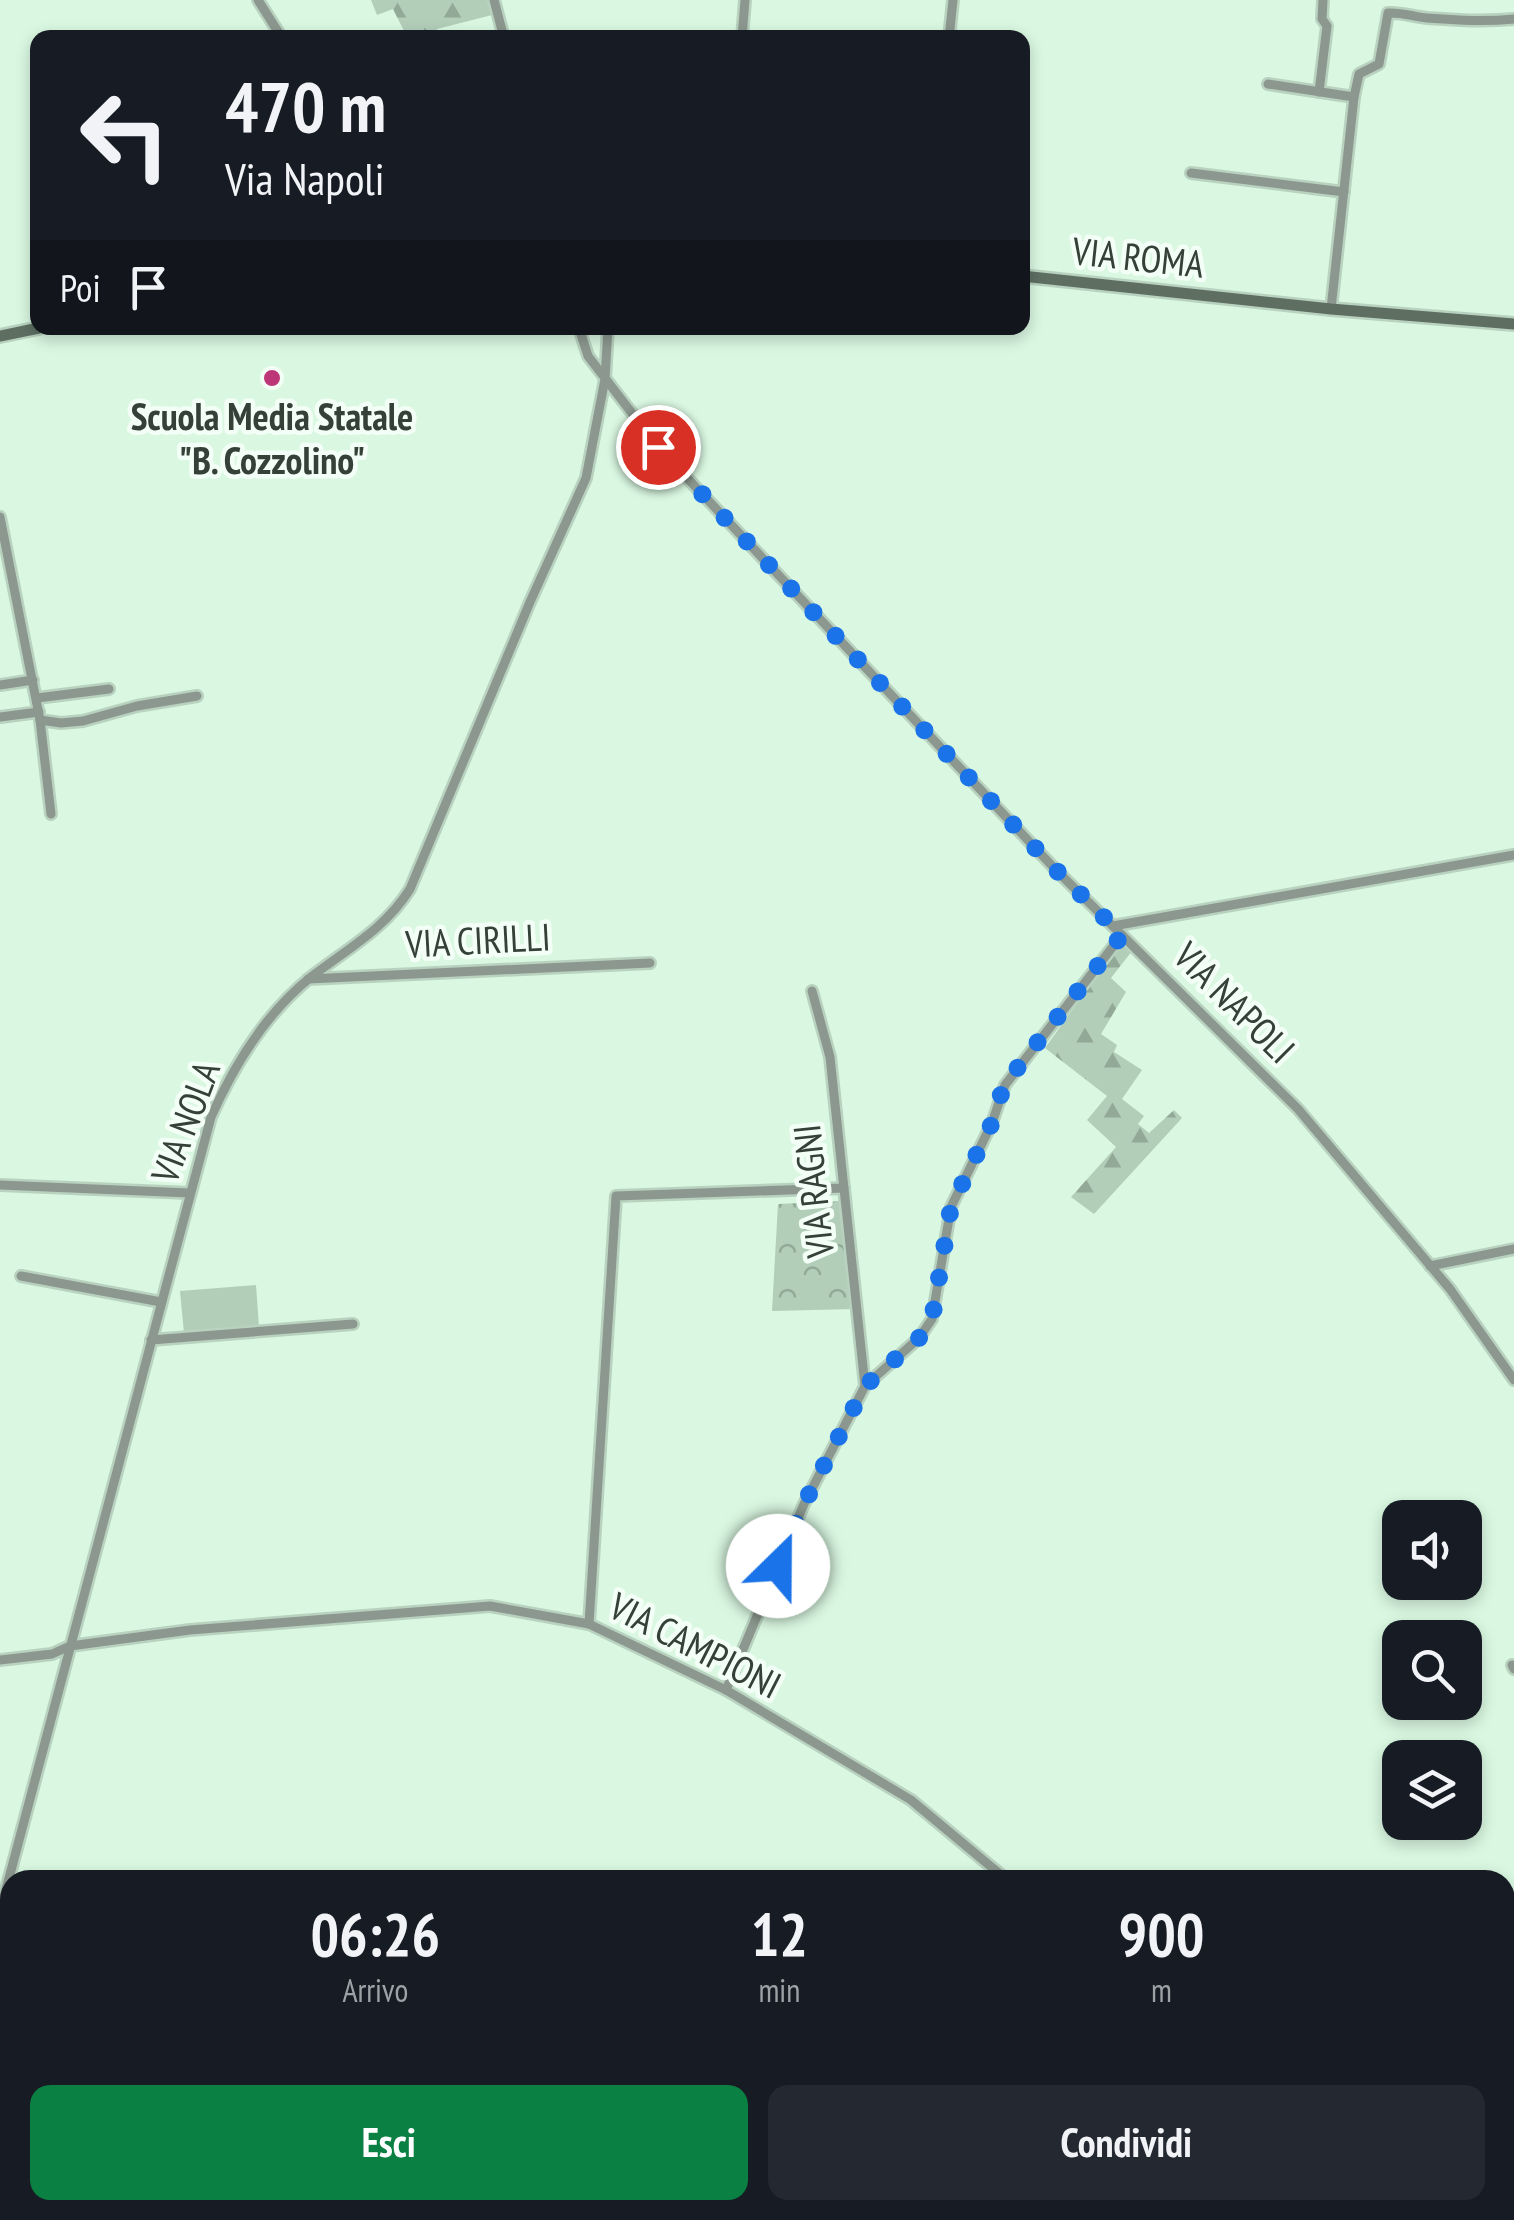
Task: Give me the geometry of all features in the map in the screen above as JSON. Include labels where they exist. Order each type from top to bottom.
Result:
[{"type":"main road","name":"VIA ROMA","points":[[1030,277],[1514,324]]},
{"type":"main road","points":[[0,336],[30,330]]},
{"type":"street","points":[[258,0],[277,30]]},
{"type":"street","points":[[494,0],[502,30]]},
{"type":"street","points":[[743,30],[745,0]]},
{"type":"street","points":[[950,30],[953,0]]},
{"type":"street","points":[[1319,92],[1327,26],[1322,19],[1322,0]]},
{"type":"street","points":[[1331,309],[1354,98],[1360,74],[1379,64],[1388,13],[1404,12],[1433,19],[1464,18],[1474,23],[1514,18]]},
{"type":"street","points":[[1268,84],[1354,98]]},
{"type":"street","points":[[1191,173],[1344,192]]},
{"type":"street","name":"VIA NAPOLI","points":[[581,335],[588,356],[658,447],[1055,869],[1298,1109],[1430,1266],[1514,1380]]},
{"type":"street","name":"VIA NOLA","points":[[11,1870],[211,1117],[236,1066],[262,1028],[308,979],[383,924],[410,889],[586,478],[605,379],[608,335]]},
{"type":"street","points":[[0,516],[37,698],[51,814]]},
{"type":"street","points":[[0,685],[33,680]]},
{"type":"street","points":[[37,698],[110,689]]},
{"type":"street","points":[[0,717],[40,716],[60,724],[197,696]]},
{"type":"street","points":[[1113,926],[1514,855]]},
{"type":"street","points":[[726,1690],[804,1504],[865,1386],[919,1338],[932,1319],[951,1207],[992,1123],[1004,1085],[1122,935]]},
{"type":"street","name":"VIA CIRILLI","points":[[308,979],[650,964]]},
{"type":"street","name":"VIA RAGNI","points":[[812,991],[830,1058],[865,1386]]},
{"type":"street","points":[[0,1185],[189,1193]]},
{"type":"street","points":[[589,1624],[616,1196],[844,1188]]},
{"type":"street","points":[[1430,1266],[1514,1249]]},
{"type":"street","points":[[22,1276],[160,1302]]},
{"type":"street","points":[[150,1340],[353,1324]]},
{"type":"street","name":"VIA CAMPIONI","points":[[0,1660],[190,1630],[490,1606],[589,1624],[726,1690],[911,1800],[995,1870]]},
{"type":"green space","points":[[371,0],[489,0],[492,15],[437,30],[404,30],[393,9],[377,15]]},
{"type":"green space","points":[[1122,941],[1132,951],[1111,978],[1126,992],[1101,1034],[1117,1045],[1114,1052],[1142,1070],[1122,1099],[1144,1116],[1138,1124],[1149,1133],[1174,1110],[1182,1118],[1094,1214],[1071,1197],[1116,1147],[1087,1120],[1107,1096],[1045,1048]]},
{"type":"green space","points":[[843,1201],[855,1309],[772,1311],[778,1204]]},
{"type":"green space","points":[[256,1285],[259,1327],[184,1333],[180,1291]]},
{"type":"place","name":"Scuola Media Statale \"B. Cozzolino\"","points":[[272,378]]},
{"type":"route","points":[[658,447],[1055,869],[1122,935],[1004,1085],[992,1123],[951,1207],[932,1319],[919,1338],[865,1386],[804,1504],[778,1566]]}]
